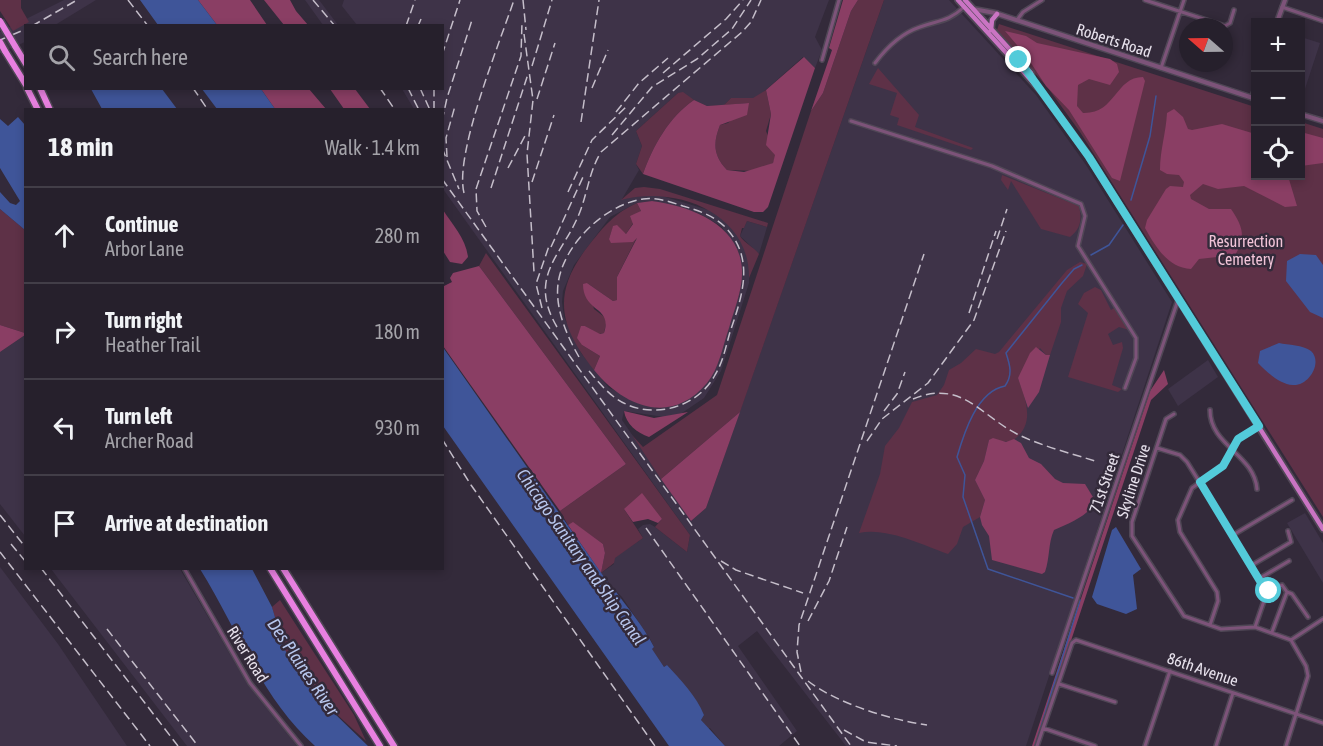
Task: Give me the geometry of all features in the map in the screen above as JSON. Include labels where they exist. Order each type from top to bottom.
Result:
[{"type":"highway","points":[[0,21],[24,61]]},
{"type":"highway","points":[[0,42],[24,84]]},
{"type":"highway","points":[[28,90],[37,108]]},
{"type":"highway","points":[[41,90],[49,108]]},
{"type":"highway","points":[[271,570],[380,746]]},
{"type":"highway","points":[[284,570],[394,746]]},
{"type":"main road","points":[[958,0],[1033,82],[1089,157],[1323,529]]},
{"type":"main road","points":[[965,0],[1030,73],[1033,82]]},
{"type":"main road","points":[[991,30],[992,20],[997,14]]},
{"type":"street","points":[[822,60],[839,0]]},
{"type":"street","points":[[1017,20],[1023,12],[1042,0]]},
{"type":"street","points":[[1144,0],[1225,26],[1230,23],[1234,10]]},
{"type":"street","points":[[1161,68],[1184,0]]},
{"type":"street","points":[[1278,18],[1285,0]]},
{"type":"street","points":[[876,63],[887,49],[904,36],[919,27],[949,20],[964,7]]},
{"type":"street","name":"Roberts Road","points":[[964,7],[1017,20],[1251,97]]},
{"type":"street","points":[[1282,7],[1323,21]]},
{"type":"street","points":[[1305,116],[1323,121]]},
{"type":"street","points":[[851,121],[992,166],[1081,204],[1084,216],[1078,246],[1136,338],[1136,358],[1125,388]]},
{"type":"street","name":"71st Street","points":[[1052,673],[1178,300]]},
{"type":"street","points":[[1210,410],[1210,422],[1230,450],[1244,459],[1257,480],[1257,489]]},
{"type":"street","name":"Skyline Drive","points":[[1174,414],[1166,419],[1132,522],[1132,534],[1179,611],[1186,617],[1228,630],[1255,627]]},
{"type":"street","points":[[1210,625],[1218,603],[1217,592],[1180,532],[1178,522],[1187,494],[1223,466],[1238,439],[1259,426]]},
{"type":"street","points":[[1157,447],[1184,458],[1260,578],[1266,591],[1255,627],[1291,640],[1308,671],[1307,683],[1286,746]]},
{"type":"street","points":[[1233,535],[1292,500]]},
{"type":"street","points":[[1252,565],[1291,542],[1288,531]]},
{"type":"street","points":[[1260,578],[1288,561]]},
{"type":"street","name":"River Road","points":[[185,570],[250,683],[301,746]]},
{"type":"street","points":[[1266,591],[1282,585],[1287,592],[1292,594],[1308,617]]},
{"type":"street","points":[[1272,632],[1287,592]]},
{"type":"street","points":[[1291,640],[1323,619]]},
{"type":"street","name":"86th Avenue","points":[[1059,684],[1074,640],[1323,723]]},
{"type":"street","points":[[1145,746],[1170,671]]},
{"type":"street","points":[[1037,746],[1059,684],[1115,702]]},
{"type":"street","points":[[1216,746],[1233,693]]},
{"type":"street","points":[[1043,729],[1095,746]]},
{"type":"shaded area","points":[[64,0],[96,0],[57,24],[24,24],[24,42],[0,53],[0,32]]},
{"type":"shaded area","points":[[198,0],[250,0],[266,24],[216,24]]},
{"type":"shaded area","points":[[264,0],[290,0],[307,24],[283,24]]},
{"type":"shaded area","points":[[305,0],[319,0],[337,24],[322,24]]},
{"type":"shaded area","points":[[344,0],[829,0],[815,37],[822,50],[815,68],[803,57],[760,95],[753,99],[731,98],[724,105],[707,106],[678,93],[636,131],[642,146],[636,164],[639,170],[622,199],[646,195],[662,196],[712,211],[724,218],[735,231],[748,254],[749,283],[721,371],[704,398],[682,413],[664,417],[624,411],[622,420],[691,521],[706,508],[884,0],[949,0],[1036,95],[1086,165],[1172,302],[1026,746],[846,746],[757,631],[738,646],[797,731],[779,746],[725,746],[710,728],[708,729],[701,720],[704,715],[702,711],[667,665],[664,667],[651,649],[654,647],[650,639],[622,597],[613,588],[609,590],[606,586],[609,583],[601,573],[614,564],[614,558],[643,538],[638,529],[643,525],[650,524],[655,527],[687,552],[690,535],[444,190],[444,108],[413,108],[403,90],[444,90],[444,24],[356,24],[342,6]],"holes":[[[652,201],[700,214],[721,226],[735,246],[742,269],[739,294],[717,364],[683,401],[657,408],[609,388],[581,353],[564,317],[563,291],[574,265],[610,217],[637,203]]]},
{"type":"shaded area","points":[[843,0],[858,0],[851,11],[823,93],[811,111],[832,50],[829,48]]},
{"type":"shaded area","points":[[1005,31],[1026,36],[1037,43],[1110,59],[1117,64],[1119,72],[1110,85],[1089,79],[1078,85],[1077,106],[1083,113],[1094,112],[1102,108],[1126,83],[1143,77],[1145,81],[1120,181],[1112,178],[1069,110],[1046,86],[1027,57]]},
{"type":"shaded area","points":[[1305,38],[1320,43],[1305,89],[1305,72]]},
{"type":"shaded area","points":[[804,57],[815,68],[768,207],[763,212],[754,212],[643,174],[663,133],[677,115],[694,100],[707,106],[749,103],[747,115],[720,125],[718,131],[715,143],[717,154],[727,170],[744,172],[773,163],[775,155],[766,145],[771,114],[766,90]]},
{"type":"shaded area","points":[[262,90],[310,90],[325,108],[274,108]]},
{"type":"shaded area","points":[[331,90],[356,90],[369,108],[343,108]]},
{"type":"shaded area","points":[[1174,109],[1183,117],[1188,129],[1192,130],[1222,124],[1251,133],[1251,180],[1289,180],[1297,206],[1285,207],[1244,186],[1218,189],[1203,184],[1190,195],[1191,199],[1209,209],[1231,209],[1242,231],[1239,249],[1235,255],[1199,259],[1191,269],[1183,268],[1169,260],[1158,249],[1145,228],[1147,220],[1166,189],[1170,186],[1183,187],[1184,182],[1179,175],[1167,174],[1160,170],[1167,113]]},
{"type":"shaded area","points":[[1305,133],[1323,138],[1323,163],[1305,165]]},
{"type":"shaded area","points":[[652,201],[682,207],[697,213],[723,229],[739,254],[742,270],[738,299],[715,371],[707,383],[693,396],[678,404],[663,408],[633,402],[619,394],[594,370],[600,356],[582,345],[577,338],[581,326],[600,334],[604,333],[606,324],[605,318],[588,300],[583,284],[587,283],[613,301],[617,300],[617,277],[637,238],[633,242],[611,243],[609,239],[613,226],[617,225],[626,234],[633,224],[630,216],[641,211],[637,203]]},
{"type":"shaded area","points":[[444,211],[465,244],[468,257],[462,264],[450,262],[444,253]]},
{"type":"shaded area","points":[[747,221],[767,227],[759,254],[740,236]]},
{"type":"shaded area","points":[[479,266],[626,464],[560,511],[444,347],[444,286],[452,282],[450,278],[453,273]]},
{"type":"shaded area","points":[[0,325],[24,333],[24,336],[0,352]]},
{"type":"shaded area","points":[[24,336],[24,535],[0,504],[0,352]]},
{"type":"shaded area","points":[[1036,347],[1046,355],[1050,355],[1039,392],[1028,408],[1018,378],[1030,353]]},
{"type":"shaded area","points":[[1208,360],[1218,377],[1178,406],[1168,389]]},
{"type":"shaded area","points":[[1164,370],[1168,384],[1151,400],[1036,746],[1032,746],[1150,391]]},
{"type":"shaded area","points":[[624,411],[654,418],[688,412],[649,437],[633,427]]},
{"type":"shaded area","points":[[740,412],[706,508],[691,521],[661,479]]},
{"type":"shaded area","points":[[993,438],[1006,442],[1014,439],[1021,443],[1029,458],[1041,464],[1055,479],[1063,483],[1085,484],[1096,502],[1083,516],[1054,530],[1047,567],[1042,574],[992,560],[989,536],[980,517],[985,500],[975,480],[984,461],[989,440]]},
{"type":"shaded area","points":[[642,493],[662,519],[658,523],[648,519],[633,522],[624,509]]},
{"type":"shaded area","points":[[1305,513],[1323,543],[1323,583],[1287,523]]},
{"type":"shaded area","points":[[573,522],[603,544],[605,553],[601,573],[568,525]]},
{"type":"shaded area","points":[[0,567],[58,644],[127,746],[0,746]]},
{"type":"shaded area","points":[[52,570],[181,570],[248,685],[297,746],[187,746]]},
{"type":"green space","points":[[0,0],[21,0],[21,8],[29,22],[13,31],[0,11]]},
{"type":"green space","points":[[858,0],[884,0],[740,412],[661,479],[632,435],[643,447],[717,395],[811,111],[823,93],[851,11]]},
{"type":"green space","name":"Resurrection Cemetery","points":[[999,24],[1251,106],[1251,180],[1305,180],[1305,123],[1323,129],[1323,517],[1080,132],[1048,88],[997,30]]},
{"type":"green space","points":[[878,68],[919,115],[915,127],[973,148],[971,150],[897,125],[899,118],[890,115],[897,93],[869,84]]},
{"type":"green space","points":[[766,90],[771,114],[766,131],[776,155],[773,163],[755,171],[727,170],[717,154],[715,143],[718,131],[720,125],[728,123],[748,103],[724,105],[731,98],[753,98]]},
{"type":"green space","points":[[683,92],[694,100],[677,115],[663,133],[643,174],[636,164],[642,146],[636,131],[678,93]]},
{"type":"green space","points":[[1002,175],[1079,206],[1080,219],[1076,231],[1070,237],[1041,229],[1011,181],[1008,190],[1001,180]]},
{"type":"green space","points":[[635,188],[660,189],[768,223],[767,227],[747,221],[742,228],[740,236],[759,254],[749,278],[746,255],[737,236],[723,221],[706,209],[686,201],[664,197],[642,196],[621,200]]},
{"type":"green space","points":[[637,203],[641,211],[626,234],[613,227],[609,239],[638,235],[617,277],[617,300],[613,301],[587,283],[594,309],[607,319],[604,333],[599,334],[585,326],[582,345],[600,356],[594,370],[582,354],[567,323],[564,308],[565,293],[577,262],[594,238],[616,216]]},
{"type":"green space","points":[[0,209],[24,229],[24,333],[0,325]]},
{"type":"green space","points":[[486,253],[690,535],[687,552],[655,527],[662,519],[624,509],[643,538],[615,558],[614,563],[601,573],[605,553],[603,544],[573,523],[568,525],[560,511],[626,464],[479,266]]},
{"type":"green space","points":[[1080,262],[1087,264],[1083,276],[1067,291],[1061,308],[1061,322],[1050,355],[1046,355],[1040,348],[1018,378],[1026,404],[1027,421],[1024,429],[1010,442],[989,440],[984,461],[975,480],[985,500],[980,517],[963,527],[957,544],[948,554],[881,532],[859,533],[880,474],[885,446],[899,428],[912,402],[937,395],[944,385],[949,370],[961,363],[976,349],[995,354],[999,352],[1067,270]]},
{"type":"green space","points":[[1095,287],[1101,290],[1111,310],[1114,308],[1129,330],[1119,327],[1108,334],[1113,345],[1122,342],[1123,348],[1112,385],[1122,389],[1118,392],[1068,377],[1088,313],[1078,304],[1084,293]]},
{"type":"green space","points":[[280,600],[354,715],[366,741],[320,698],[289,660],[281,643],[272,607]]},
{"type":"water","points":[[140,0],[198,0],[216,24],[157,24]]},
{"type":"water","points":[[92,90],[163,90],[176,108],[101,108]]},
{"type":"water","points":[[203,90],[262,90],[274,108],[216,108]]},
{"type":"water","points":[[18,117],[24,124],[24,229],[0,209],[0,192],[10,203],[16,205],[20,201],[0,168],[0,119],[8,126]]},
{"type":"water","points":[[1300,254],[1316,255],[1323,265],[1323,318],[1310,312],[1286,281],[1287,261]]},
{"type":"water","points":[[1279,343],[1311,351],[1316,361],[1315,367],[1304,382],[1293,385],[1283,382],[1258,363],[1260,351]]},
{"type":"water","name":"Chicago Sanitary and Ship Canal","points":[[444,349],[609,584],[606,586],[609,590],[613,588],[635,616],[664,667],[667,665],[688,688],[704,715],[701,720],[725,746],[669,746],[444,427]]},
{"type":"water","points":[[1116,527],[1141,569],[1133,575],[1137,609],[1126,614],[1097,604],[1092,597],[1112,530]]},
{"type":"water","points":[[201,570],[253,570],[272,607],[284,648],[293,665],[334,713],[368,746],[315,746],[296,727],[264,684]]},
{"type":"waterway","points":[[1131,200],[1150,136],[1156,96]]},
{"type":"waterway","points":[[1091,255],[1109,245],[1123,225]]},
{"type":"waterway","points":[[1073,598],[988,569],[963,497],[965,475],[957,457],[968,425],[979,404],[1008,382],[1010,370],[1006,353],[1074,269],[1082,265]]},
{"type":"waterway","points":[[1035,746],[1080,600]]},
{"type":"railway","points":[[35,24],[77,0]]},
{"type":"railway","points":[[128,0],[146,24]]},
{"type":"railway","points":[[313,0],[333,24]]},
{"type":"railway","points":[[407,24],[415,0]]},
{"type":"railway","points":[[444,49],[460,0]]},
{"type":"railway","points":[[464,193],[463,175],[472,126],[489,69],[514,0]]},
{"type":"railway","points":[[523,0],[526,30]]},
{"type":"railway","points":[[532,66],[552,0]]},
{"type":"railway","points":[[581,122],[599,0]]},
{"type":"railway","points":[[663,73],[726,19],[743,0]]},
{"type":"railway","points":[[612,135],[652,87],[697,59],[732,29],[751,0]]},
{"type":"railway","points":[[557,327],[548,309],[545,293],[547,278],[551,265],[581,209],[601,152],[742,32],[751,22],[761,0]]},
{"type":"railway","points":[[419,24],[421,19]]},
{"type":"railway","points":[[444,112],[472,20]]},
{"type":"railway","points":[[486,227],[477,211],[476,189],[521,56],[522,22]]},
{"type":"railway","points":[[0,40],[24,30]]},
{"type":"railway","points":[[524,34],[533,100],[527,154],[534,272]]},
{"type":"railway","points":[[537,99],[555,43]]},
{"type":"railway","points":[[592,88],[608,50]]},
{"type":"railway","points":[[616,112],[639,83],[668,58]]},
{"type":"railway","points":[[491,188],[528,74]]},
{"type":"railway","points":[[194,90],[207,108]]},
{"type":"railway","points":[[381,90],[394,108]]},
{"type":"railway","points":[[409,90],[418,108]]},
{"type":"railway","points":[[421,90],[429,108]]},
{"type":"railway","points":[[434,90],[434,108]]},
{"type":"railway","points":[[447,157],[446,138],[455,106]]},
{"type":"railway","points":[[568,192],[592,140],[626,107]]},
{"type":"railway","points":[[532,182],[554,115]]},
{"type":"railway","points":[[508,168],[526,134]]},
{"type":"railway","points":[[444,153],[459,189]]},
{"type":"railway","points":[[551,247],[583,177]]},
{"type":"railway","points":[[444,182],[851,746]]},
{"type":"railway","points":[[579,357],[563,322],[558,303],[558,284],[561,269],[568,255],[588,229],[600,218],[628,203],[653,199],[701,212],[712,217],[727,229],[741,253],[744,279],[739,306],[722,359],[707,387],[697,396],[671,408],[643,409],[630,406],[617,399],[588,370]]},
{"type":"railway","points":[[997,239],[1007,209]]},
{"type":"railway","points":[[969,313],[996,231]]},
{"type":"railway","points":[[867,441],[882,419],[928,383],[974,320],[1006,231]]},
{"type":"railway","points":[[542,308],[536,284],[549,246]]},
{"type":"railway","points":[[801,672],[797,652],[799,625],[924,254]]},
{"type":"railway","points":[[884,411],[897,394],[905,372]]},
{"type":"railway","points":[[913,399],[944,393],[957,396],[1017,434],[1046,446],[1095,461]]},
{"type":"railway","points":[[444,442],[471,485],[655,746]]},
{"type":"railway","points":[[0,515],[24,545]]},
{"type":"railway","points":[[808,621],[829,581],[847,527]]},
{"type":"railway","points":[[646,528],[800,746]]},
{"type":"railway","points":[[11,544],[24,560]]},
{"type":"railway","points":[[0,552],[150,746]]},
{"type":"railway","points":[[721,561],[736,570],[803,593]]},
{"type":"railway","points":[[43,570],[178,746]]},
{"type":"railway","points":[[107,629],[198,746]]},
{"type":"railway","points":[[808,681],[833,696],[864,709],[927,725]]},
{"type":"railway","points":[[844,730],[866,742],[897,746]]},
{"type":"route","points":[[1019,60],[1089,157],[1259,426],[1238,439],[1223,466],[1200,482],[1266,591],[1269,591]]},
{"type":"water label","name":"Des Plaines River","points":[[303,667]]}]
